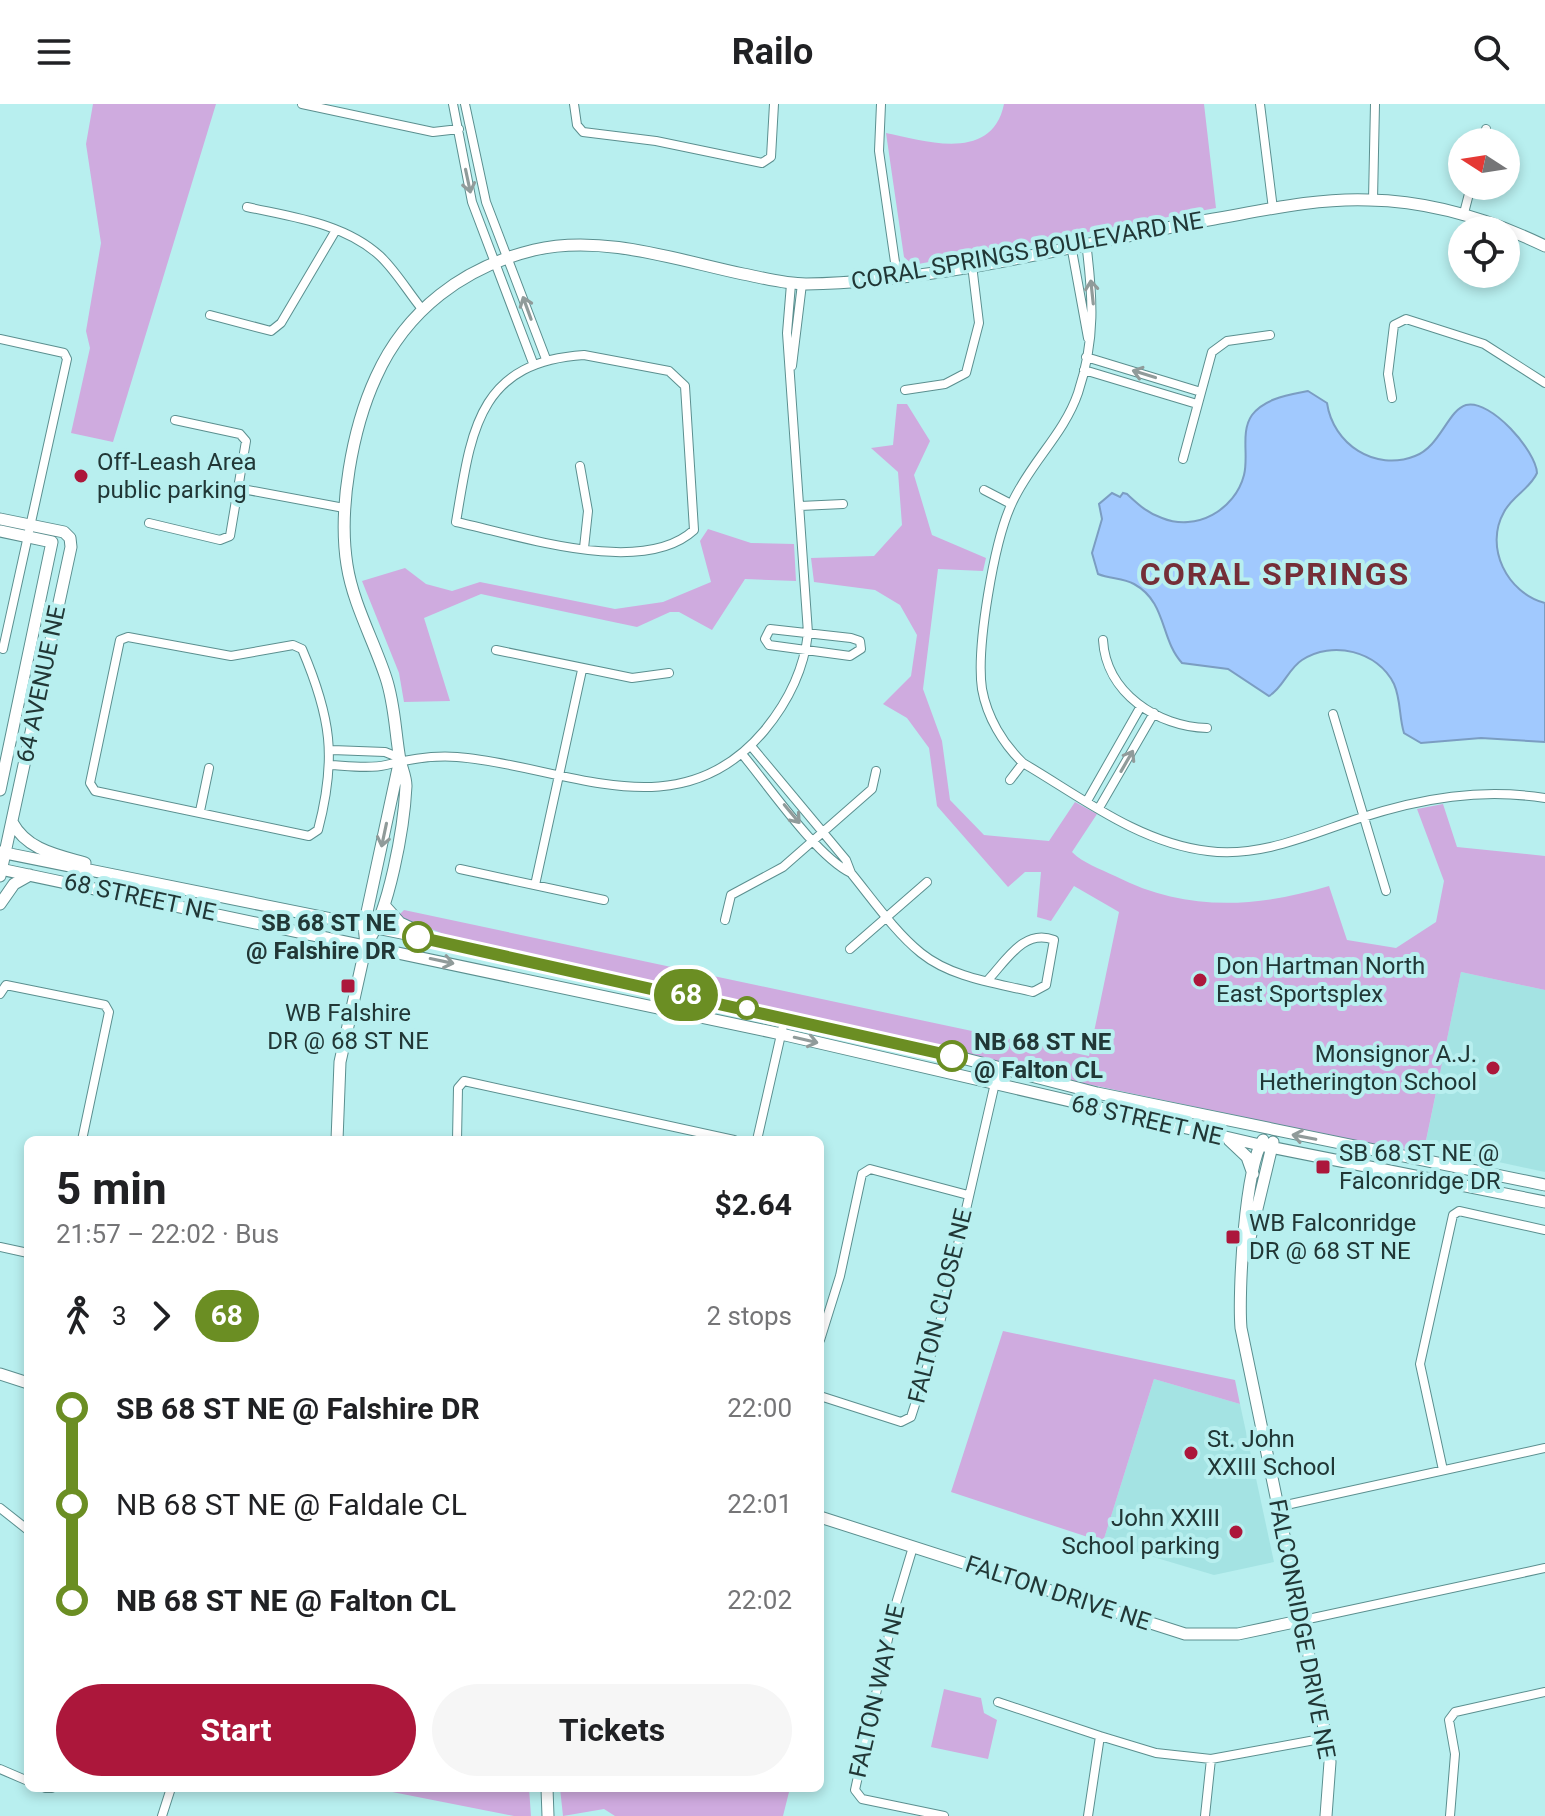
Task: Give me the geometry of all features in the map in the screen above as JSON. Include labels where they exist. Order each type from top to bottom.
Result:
[{"type":"street","points":[[302,104],[433,132],[468,128]]},
{"type":"street","points":[[453,104],[472,202],[533,363]]},
{"type":"street","points":[[465,104],[486,202],[546,359]]},
{"type":"street","points":[[574,104],[577,125],[583,132],[656,141],[762,163],[771,157],[774,104]]},
{"type":"street","points":[[881,104],[879,151],[897,276]]},
{"type":"street","points":[[1260,104],[1273,209]]},
{"type":"street","points":[[1373,200],[1375,104]]},
{"type":"street","name":"CORAL SPRINGS BOULEVARD NE","points":[[366,945],[377,929],[384,905],[406,781],[387,680],[348,573],[344,508],[360,423],[372,384],[403,329],[454,283],[494,262],[540,248],[605,246],[796,284],[897,276],[1315,202],[1373,200],[1464,213],[1499,224],[1545,246]]},
{"type":"street","points":[[1464,213],[1467,200]]},
{"type":"street","points":[[247,207],[355,237],[381,257],[422,309]]},
{"type":"street","points":[[210,315],[271,331],[281,323],[336,230]]},
{"type":"street","points":[[1086,242],[1093,299],[1084,370],[1069,415],[1011,504],[995,567],[982,660],[982,688],[988,711],[1000,734],[1023,763],[1154,838],[1223,853],[1272,847],[1362,817],[1450,795],[1511,794],[1545,798]]},
{"type":"street","points":[[1071,245],[1089,342]]},
{"type":"street","points":[[905,390],[945,384],[966,373],[978,334],[972,265]]},
{"type":"street","points":[[332,750],[385,752],[400,758],[458,757],[625,788],[664,786],[713,771],[751,746],[780,711],[797,678],[808,633],[787,333],[796,284]]},
{"type":"street","points":[[1392,398],[1388,374],[1394,325],[1406,319],[1484,344],[1545,383]]},
{"type":"street","points":[[1183,459],[1216,347],[1227,341],[1270,335]]},
{"type":"street","points":[[0,339],[64,353],[67,359],[0,662]]},
{"type":"street","points":[[600,357],[669,371],[681,378],[685,386],[694,530],[685,538],[642,552],[584,548],[456,522],[470,441],[479,417],[501,387],[533,363],[546,359],[600,357]]},
{"type":"street","points":[[1086,357],[1201,392]]},
{"type":"street","points":[[1084,370],[1197,404]]},
{"type":"street","points":[[149,523],[220,540],[230,536],[246,441],[240,434],[175,420]]},
{"type":"street","points":[[580,466],[588,511],[584,548]]},
{"type":"street","points":[[237,488],[344,508]]},
{"type":"street","points":[[984,490],[1011,504]]},
{"type":"street","points":[[800,506],[843,504]]},
{"type":"street","points":[[0,519],[30,531]]},
{"type":"street","points":[[0,531],[30,531]]},
{"type":"street","name":"64 AVENUE NE","points":[[0,872],[70,538],[64,532],[30,531]]},
{"type":"street","name":"64 AVENUE NE","points":[[0,790],[52,542],[30,531]]},
{"type":"street","points":[[770,629],[860,641],[861,649],[857,655],[850,656],[806,650],[769,645],[765,634],[770,629]]},
{"type":"street","points":[[128,637],[231,656],[293,645],[302,649],[325,706],[332,750],[331,765],[318,830],[309,836],[95,791],[90,783],[120,640],[128,637]]},
{"type":"street","points":[[1103,640],[1109,671],[1123,691],[1141,706],[1184,727],[1207,728]]},
{"type":"street","points":[[496,650],[632,678],[669,673]]},
{"type":"street","points":[[535,885],[582,670]]},
{"type":"street","points":[[1087,801],[1141,706]]},
{"type":"street","points":[[1099,808],[1154,713]]},
{"type":"street","points":[[1333,714],[1386,891]]},
{"type":"street","points":[[751,746],[839,867],[851,873],[921,953],[943,967],[987,981],[1033,992],[1046,985],[1054,940],[1040,934],[1029,937],[987,981]]},
{"type":"street","points":[[742,754],[817,835]]},
{"type":"street","points":[[331,765],[385,766],[400,758]]},
{"type":"street","name":"CORAL SPRINGS BOULEVARD NE","points":[[366,945],[364,926],[400,758]]},
{"type":"street","points":[[1010,780],[1023,763]]},
{"type":"street","points":[[200,811],[209,768]]},
{"type":"street","points":[[725,920],[731,895],[783,867],[872,789],[876,771]]},
{"type":"street","points":[[12,822],[21,837],[32,845],[114,875]]},
{"type":"street","name":"68 STREET NE","points":[[2,853],[441,941],[939,1052],[998,1070],[1270,1130],[1545,1185]]},
{"type":"street","points":[[460,869],[604,900]]},
{"type":"street","name":"68 STREET NE","points":[[0,872],[30,875],[366,945],[781,1034],[1260,1145],[1545,1202]]},
{"type":"street","points":[[0,904],[14,884],[30,875]]},
{"type":"street","points":[[850,949],[927,882]]},
{"type":"street","points":[[384,905],[400,923],[441,941]]},
{"type":"street","points":[[337,1136],[340,1062],[366,945]]},
{"type":"street","points":[[0,994],[6,985],[105,1005],[109,1012],[83,1136]]},
{"type":"street","points":[[758,1136],[785,1017]]},
{"type":"street","name":"FALTON CLOSE NE","points":[[824,1397],[901,1422],[911,1417],[937,1336],[998,1070]]},
{"type":"street","points":[[457,1136],[458,1088],[464,1081],[716,1136]]},
{"type":"street","name":"FALCONRIDGE DRIVE NE","points":[[1270,1130],[1260,1145],[1246,1206],[1245,1254],[1239,1302],[1241,1328],[1299,1621],[1326,1738],[1330,1762],[1326,1816]]},
{"type":"street","name":"FALCONRIDGE DRIVE NE","points":[[1245,1254],[1274,1147],[1270,1130]]},
{"type":"street","points":[[1226,1137],[1247,1157],[1253,1174]]},
{"type":"street","name":"FALTON CLOSE NE","points":[[824,1327],[840,1276],[862,1174],[870,1169],[968,1195]]},
{"type":"street","points":[[1443,1470],[1420,1364],[1453,1215],[1459,1211],[1545,1230]]},
{"type":"street","points":[[0,1247],[24,1252]]},
{"type":"street","points":[[0,1374],[24,1382]]},
{"type":"street","points":[[1277,1507],[1545,1448]]},
{"type":"street","points":[[0,1508],[24,1527]]},
{"type":"street","name":"FALTON DRIVE NE","points":[[824,1518],[1185,1634],[1238,1634],[1299,1621]]},
{"type":"street","name":"FALTON WAY NE","points":[[913,1547],[895,1607],[855,1790],[862,1799],[944,1816]]},
{"type":"street","points":[[1299,1621],[1545,1568]]},
{"type":"street","points":[[1450,1816],[1455,1754],[1449,1720],[1455,1712],[1545,1692]]},
{"type":"street","points":[[998,1702],[1156,1753],[1211,1759],[1326,1738]]},
{"type":"street","points":[[1088,1816],[1100,1736]]},
{"type":"street","points":[[1205,1816],[1211,1759]]},
{"type":"street","points":[[0,1769],[24,1779]]},
{"type":"street","points":[[162,1816],[170,1792]]},
{"type":"street","points":[[547,1792],[548,1816]]},
{"type":"shaded area","points":[[93,104],[216,104],[113,442],[71,433],[90,348],[86,331],[101,243],[86,144]]},
{"type":"shaded area","points":[[1004,104],[1204,104],[1216,208],[913,265],[904,257],[886,133],[937,143],[972,141],[986,135],[997,123]]},
{"type":"shaded area","points":[[1308,391],[1327,403],[1331,418],[1347,442],[1371,457],[1400,460],[1415,456],[1431,445],[1454,414],[1466,405],[1488,410],[1521,440],[1537,473],[1504,512],[1498,526],[1498,554],[1510,579],[1532,598],[1545,603],[1545,742],[1481,738],[1421,743],[1404,733],[1396,690],[1387,673],[1366,657],[1353,652],[1327,651],[1302,660],[1269,696],[1228,669],[1182,663],[1170,643],[1158,611],[1145,592],[1130,582],[1098,574],[1092,553],[1102,519],[1099,504],[1112,493],[1120,497],[1123,493],[1152,514],[1175,522],[1201,520],[1212,515],[1232,498],[1244,475],[1246,429],[1252,415],[1270,401]]},
{"type":"shaded area","points":[[897,404],[907,404],[930,441],[914,475],[932,535],[986,558],[983,571],[938,569],[923,689],[942,741],[950,800],[984,835],[1049,841],[1075,802],[1097,814],[1072,852],[1141,888],[1194,901],[1220,903],[1274,899],[1329,886],[1347,940],[1396,948],[1436,922],[1444,881],[1417,809],[1443,804],[1457,847],[1545,856],[1545,990],[1461,972],[1423,1155],[1087,1084],[934,1045],[459,940],[398,916],[404,910],[1089,1056],[1119,912],[1074,886],[1051,921],[1037,917],[1041,872],[1025,872],[1008,887],[937,806],[929,748],[907,718],[883,704],[911,676],[917,635],[900,605],[875,590],[814,582],[811,558],[874,556],[902,525],[898,472],[871,448],[893,445]]},
{"type":"shaded area","points":[[708,529],[751,543],[794,544],[796,581],[745,579],[712,630],[679,612],[670,612],[637,627],[481,594],[424,618],[450,701],[404,702],[399,673],[362,581],[405,568],[426,584],[452,591],[480,582],[615,609],[663,602],[711,582],[700,541]]},
{"type":"shaded area","name":"Monsignor A.J. Hetherington School","points":[[1461,972],[1545,990],[1545,1172],[1425,1146]]},
{"type":"shaded area","points":[[1003,1331],[1235,1380],[1240,1404],[1154,1379],[1103,1542],[951,1492]]},
{"type":"shaded area","name":"St. John XXIII School","points":[[1154,1379],[1240,1404],[1274,1562],[1214,1575],[1103,1542]]},
{"type":"shaded area","points":[[944,1689],[981,1698],[984,1713],[997,1720],[988,1759],[931,1747]]},
{"type":"shaded area","points":[[392,1792],[529,1792],[531,1816],[514,1816]]},
{"type":"shaded area","points":[[560,1792],[789,1792],[783,1816],[615,1816],[604,1809],[563,1816]]},
{"type":"bus line","name":"68","points":[[418,937],[952,1056]]},
{"type":"place","name":"Off-Leash Area public parking","points":[[81,476]]},
{"type":"place","name":"SB 68 ST NE @ Falshire DR","points":[[418,937]]},
{"type":"place","name":"Don Hartman North East Sportsplex","points":[[1200,980]]},
{"type":"place","name":"WB Falshire DR @ 68 ST NE","points":[[348,986]]},
{"type":"place","name":"NB 68 ST NE @ Falton CL","points":[[952,1056]]},
{"type":"place","name":"Monsignor A.J. Hetherington School","points":[[1493,1068]]},
{"type":"place","name":"SB 68 ST NE @ Falconridge DR","points":[[1323,1167]]},
{"type":"place","name":"WB Falconridge DR @ 68 ST NE","points":[[1233,1237]]},
{"type":"place","name":"St. John XXIII School","points":[[1191,1453]]},
{"type":"place","name":"John XXIII School parking","points":[[1236,1532]]},
{"type":"district","name":"CORAL SPRINGS","points":[[1275,574]]}]
